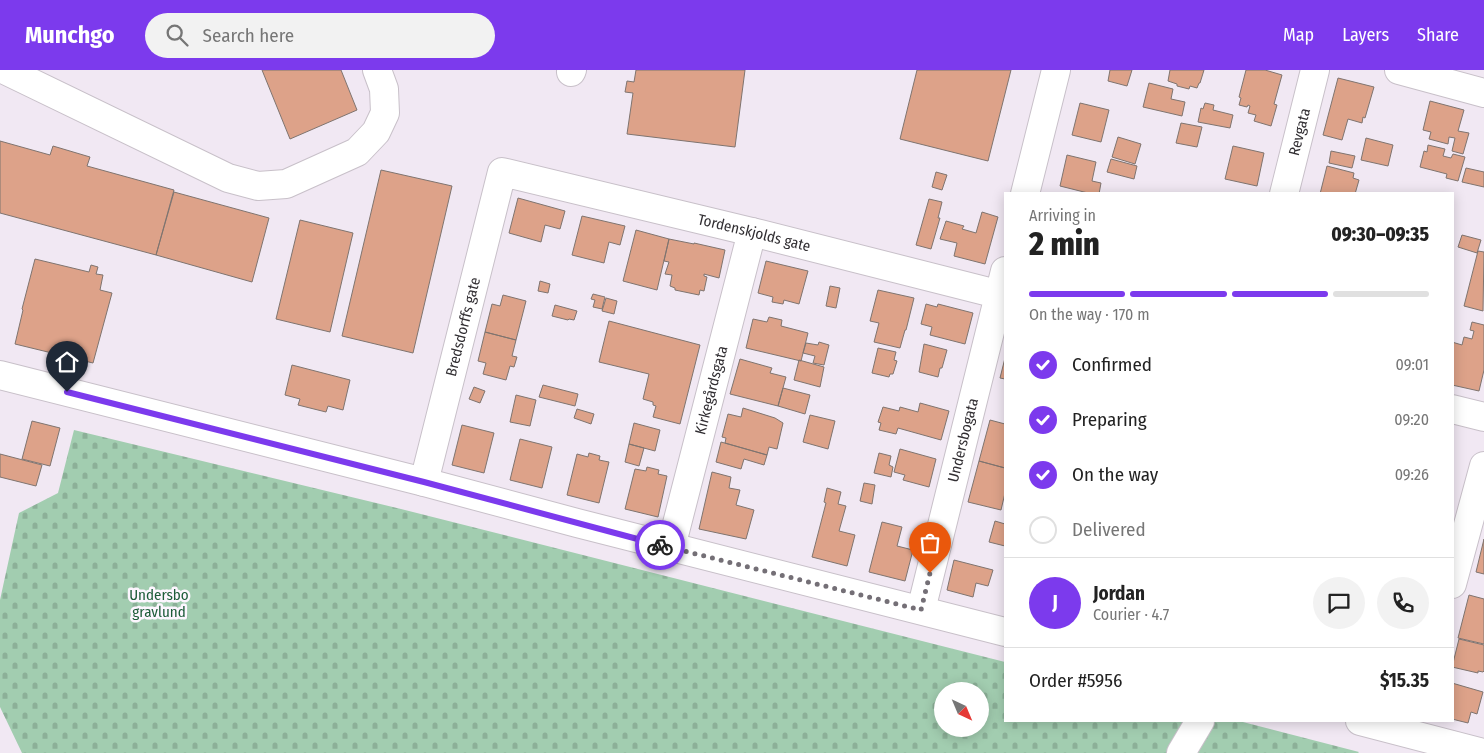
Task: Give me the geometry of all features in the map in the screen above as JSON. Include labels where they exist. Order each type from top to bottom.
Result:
[{"type":"street","points":[[5,70],[228,178],[258,186],[286,184],[358,152],[376,132],[385,113],[384,89],[377,70]]},
{"type":"street","points":[[1025,192],[1056,70]]},
{"type":"street","name":"Revgata","points":[[1284,192],[1315,70]]},
{"type":"street","points":[[1400,70],[1484,93]]},
{"type":"street","name":"Tordenskjolds gate","points":[[502,172],[752,232],[1003,288]]},
{"type":"street","name":"Bredsdorffs gate","points":[[424,482],[502,172]]},
{"type":"street","name":"Kirkegårdsgata","points":[[671,547],[752,232]]},
{"type":"street","name":"Undersbogata","points":[[921,610],[1003,288]]},
{"type":"street","points":[[0,375],[1004,632]]},
{"type":"street","points":[[1454,409],[1484,417]]},
{"type":"street","points":[[1454,577],[1484,466]]},
{"type":"street","points":[[1181,753],[1199,722]]},
{"type":"street","points":[[1368,722],[1414,728],[1483,753]]},
{"type":"green space","name":"Undersbo gravlund","points":[[74,430],[401,509],[1004,662],[1004,722],[1243,722],[1359,752],[22,753],[0,707],[0,600],[19,513],[58,493]]},
{"type":"building","points":[[262,70],[341,70],[357,110],[290,139]]},
{"type":"building","points":[[636,70],[745,70],[735,147],[627,134],[633,93],[625,92],[627,81],[634,82]]},
{"type":"building","points":[[917,70],[1011,70],[988,161],[900,139]]},
{"type":"building","points":[[1110,70],[1132,70],[1127,86],[1108,81]]},
{"type":"building","points":[[1170,70],[1204,70],[1197,88],[1190,86],[1189,89],[1168,81]]},
{"type":"building","points":[[1246,70],[1265,70],[1282,75],[1274,104],[1277,105],[1271,126],[1254,121],[1256,115],[1248,113],[1250,106],[1239,105],[1241,98],[1239,97]]},
{"type":"building","points":[[1338,78],[1374,87],[1362,123],[1348,119],[1342,140],[1323,135]]},
{"type":"building","points":[[1149,83],[1173,89],[1171,99],[1185,102],[1182,116],[1143,107]]},
{"type":"building","points":[[1430,101],[1464,110],[1458,131],[1469,133],[1463,154],[1452,151],[1455,138],[1449,137],[1448,144],[1429,139],[1431,132],[1423,130]]},
{"type":"building","points":[[1080,103],[1109,110],[1101,142],[1072,135]]},
{"type":"building","points":[[1205,103],[1214,105],[1213,110],[1233,115],[1230,128],[1198,122],[1201,108],[1203,109]]},
{"type":"building","points":[[1181,123],[1202,127],[1197,147],[1176,143]]},
{"type":"building","points":[[1118,137],[1141,144],[1135,164],[1112,157]]},
{"type":"building","points":[[1366,138],[1393,145],[1388,166],[1361,160]]},
{"type":"building","points":[[0,141],[50,155],[53,146],[90,157],[87,166],[174,190],[156,255],[0,213]]},
{"type":"building","points":[[1428,145],[1445,149],[1443,156],[1451,158],[1453,154],[1465,157],[1458,181],[1446,178],[1447,174],[1420,167],[1424,151],[1427,152]]},
{"type":"building","points":[[1233,146],[1264,153],[1257,186],[1225,179]]},
{"type":"building","points":[[1331,151],[1355,156],[1352,168],[1329,163]]},
{"type":"building","points":[[1067,155],[1096,162],[1092,181],[1101,183],[1099,192],[1084,192],[1060,186]]},
{"type":"building","points":[[1111,159],[1137,166],[1134,179],[1107,172]]},
{"type":"building","points":[[1327,166],[1354,173],[1353,178],[1359,180],[1356,192],[1320,192]]},
{"type":"building","points":[[1466,168],[1484,172],[1484,187],[1462,182]]},
{"type":"building","points":[[381,170],[452,186],[413,353],[342,336]]},
{"type":"building","points":[[936,172],[947,175],[942,190],[932,187]]},
{"type":"building","points":[[174,192],[269,218],[252,282],[156,255]]},
{"type":"building","points":[[518,198],[565,211],[560,229],[545,225],[541,242],[509,233]]},
{"type":"building","points":[[929,199],[942,202],[938,218],[940,218],[931,249],[916,245]]},
{"type":"building","points":[[982,212],[998,217],[985,264],[954,256],[957,243],[940,239],[946,221],[964,226],[962,229],[976,233]]},
{"type":"building","points":[[582,216],[625,226],[620,245],[609,242],[604,263],[572,255]]},
{"type":"building","points":[[300,220],[353,233],[330,332],[276,319]]},
{"type":"building","points":[[636,230],[669,239],[657,290],[623,281]]},
{"type":"building","points":[[1462,235],[1481,240],[1477,253],[1458,247]]},
{"type":"building","points":[[669,239],[725,250],[719,278],[704,274],[707,277],[704,291],[700,290],[699,295],[675,290],[675,288],[670,286],[672,275],[665,274],[669,262],[664,261]]},
{"type":"building","points":[[1478,251],[1484,252],[1483,311],[1464,306]]},
{"type":"building","points":[[35,259],[89,272],[91,265],[98,267],[96,274],[103,275],[100,290],[112,293],[93,363],[15,344]]},
{"type":"building","points":[[766,261],[808,271],[799,304],[784,300],[783,304],[772,302],[773,297],[758,293]]},
{"type":"building","points":[[540,281],[550,284],[548,293],[538,291]]},
{"type":"building","points":[[830,286],[840,288],[836,308],[826,306]]},
{"type":"building","points":[[878,290],[914,298],[900,348],[874,342],[879,323],[870,321]]},
{"type":"building","points":[[593,294],[605,297],[602,309],[593,307],[595,300],[591,299]]},
{"type":"building","points":[[503,295],[526,301],[516,340],[485,332],[492,304],[500,306]]},
{"type":"building","points":[[606,298],[617,301],[614,314],[602,311]]},
{"type":"building","points":[[926,304],[937,307],[938,304],[973,313],[965,344],[930,335],[932,327],[921,324]]},
{"type":"building","points":[[555,305],[577,311],[574,320],[552,316]]},
{"type":"building","points":[[769,317],[782,320],[781,326],[808,333],[801,361],[746,348],[753,319],[767,322]]},
{"type":"building","points":[[609,321],[700,345],[680,424],[653,417],[656,406],[653,405],[653,402],[643,399],[649,374],[599,362]]},
{"type":"building","points":[[1472,322],[1484,325],[1484,370],[1479,391],[1454,385],[1454,343],[1462,345],[1464,337],[1472,339],[1474,331],[1470,330]]},
{"type":"building","points":[[485,332],[516,340],[512,356],[517,357],[514,367],[510,366],[506,380],[483,374],[486,363],[478,361]]},
{"type":"building","points":[[819,342],[829,345],[824,365],[813,363],[815,356],[803,353],[806,343],[818,345]]},
{"type":"building","points":[[924,344],[947,350],[938,377],[919,372]]},
{"type":"building","points":[[878,348],[896,352],[894,360],[897,361],[893,374],[890,374],[889,377],[872,373]]},
{"type":"building","points":[[740,359],[772,368],[770,373],[786,377],[778,406],[730,394]]},
{"type":"building","points":[[799,360],[824,367],[820,387],[794,380]]},
{"type":"building","points":[[1004,362],[1004,379],[1000,378]]},
{"type":"building","points":[[292,365],[350,380],[343,410],[328,406],[326,412],[298,405],[300,399],[285,395]]},
{"type":"building","points":[[543,385],[578,394],[575,406],[539,397]]},
{"type":"building","points":[[474,387],[485,391],[480,403],[469,399]]},
{"type":"building","points":[[783,388],[810,395],[805,414],[778,406]]},
{"type":"building","points":[[516,395],[536,400],[530,426],[510,422]]},
{"type":"building","points":[[920,403],[949,411],[941,440],[898,428],[896,434],[879,430],[881,423],[878,422],[883,407],[899,411],[900,407],[918,412]]},
{"type":"building","points":[[743,408],[775,418],[783,423],[777,449],[769,447],[767,455],[725,443],[726,438],[722,437],[728,414],[741,417]]},
{"type":"building","points":[[577,409],[594,414],[591,424],[574,418]]},
{"type":"building","points":[[810,415],[835,421],[828,449],[803,442]]},
{"type":"building","points":[[990,420],[1004,424],[1004,468],[979,461]]},
{"type":"building","points":[[32,421],[60,428],[50,466],[22,459]]},
{"type":"building","points":[[634,423],[660,430],[655,451],[629,444]]},
{"type":"building","points":[[462,425],[494,433],[484,473],[452,465]]},
{"type":"building","points":[[520,439],[552,447],[542,488],[510,480]]},
{"type":"building","points":[[721,442],[767,455],[764,465],[744,459],[741,469],[716,462]]},
{"type":"building","points":[[629,444],[644,448],[639,466],[625,462]]},
{"type":"building","points":[[900,449],[936,459],[929,487],[903,480],[905,475],[894,472]]},
{"type":"building","points":[[589,453],[600,456],[599,460],[609,462],[599,503],[567,495],[577,454],[588,457]]},
{"type":"building","points":[[879,453],[891,456],[889,465],[893,467],[891,477],[874,473]]},
{"type":"building","points":[[0,454],[42,465],[36,486],[0,477]]},
{"type":"building","points":[[979,461],[1004,468],[1004,497],[1001,510],[968,502]]},
{"type":"building","points":[[647,467],[659,470],[658,474],[667,476],[658,517],[625,509],[635,469],[646,471]]},
{"type":"building","points":[[712,472],[731,477],[729,488],[740,490],[736,505],[754,510],[746,539],[699,529]]},
{"type":"building","points":[[864,483],[875,485],[872,504],[860,501]]},
{"type":"building","points":[[827,488],[841,492],[838,504],[846,506],[839,531],[855,535],[847,566],[812,557],[826,503],[824,502]]},
{"type":"building","points":[[995,521],[1004,524],[1004,546],[989,542]]},
{"type":"building","points":[[882,522],[902,527],[897,546],[913,550],[905,581],[869,572]]},
{"type":"building","points":[[1484,539],[1484,574],[1476,572]]},
{"type":"building","points":[[954,560],[993,570],[988,586],[976,583],[973,597],[947,590]]},
{"type":"building","points":[[1469,595],[1484,599],[1484,644],[1458,638]]},
{"type":"building","points":[[1459,639],[1484,645],[1483,672],[1478,671],[1478,673],[1454,667]]},
{"type":"building","points":[[1454,684],[1483,692],[1477,714],[1471,712],[1468,723],[1454,720]]},
{"type":"way so far","points":[[660,545],[921,610],[930,573]]},
{"type":"route","points":[[67,392],[424,482],[660,545]]}]
